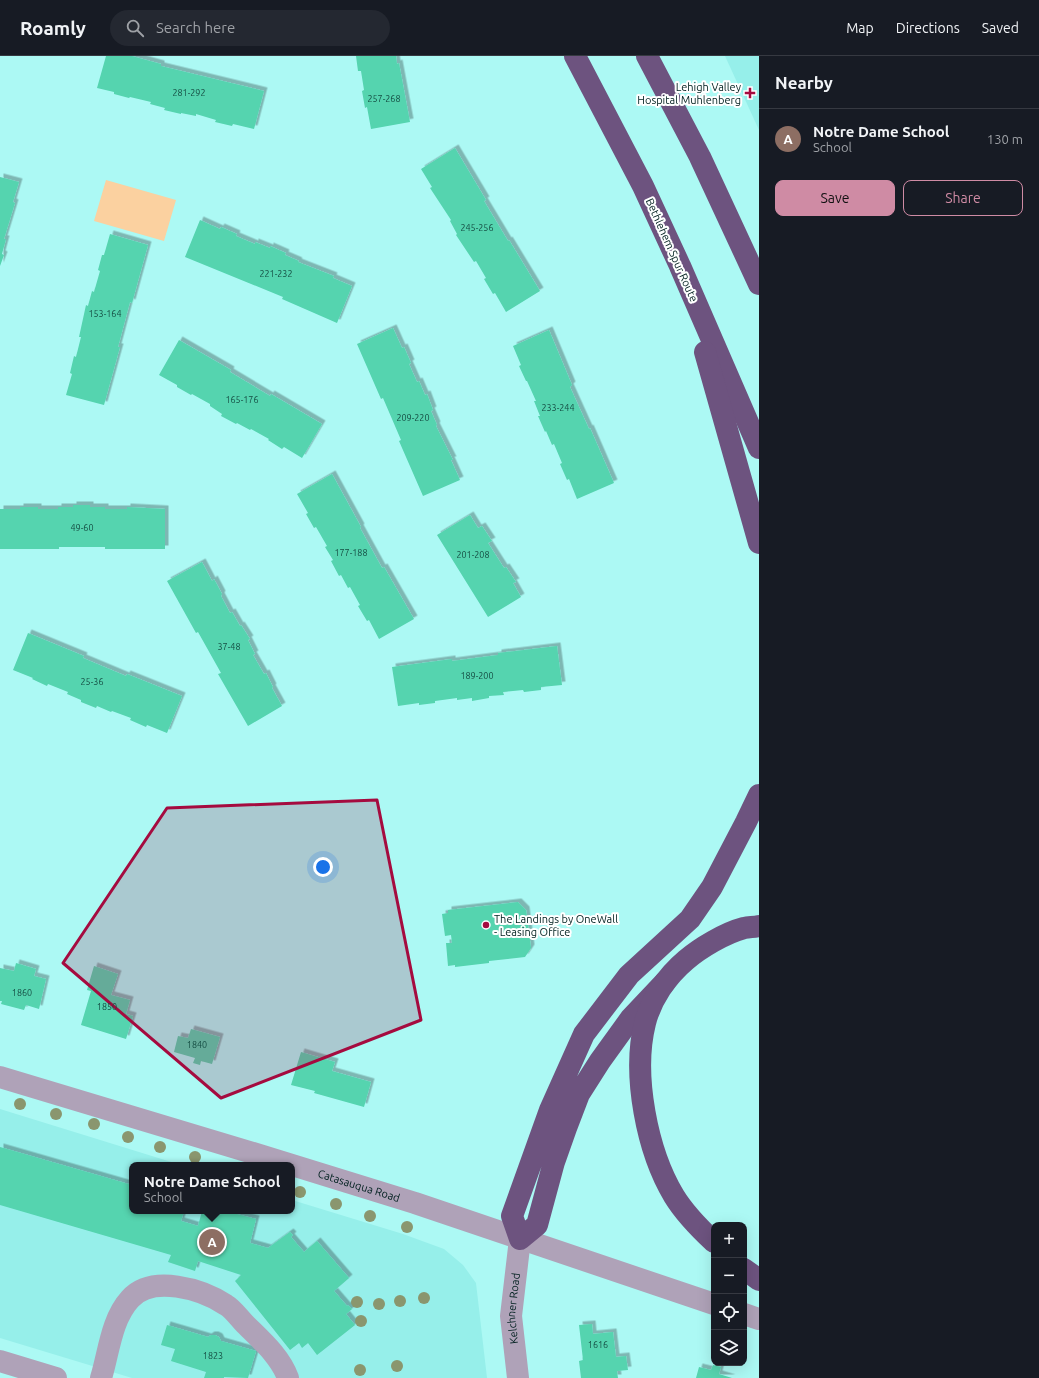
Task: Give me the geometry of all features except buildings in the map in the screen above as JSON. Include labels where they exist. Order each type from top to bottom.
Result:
[{"type":"highway","name":"Bethlehem Spur Route","points":[[575,56],[643,186],[680,266],[759,448]]},
{"type":"highway","points":[[647,56],[700,158],[759,284]]},
{"type":"highway","points":[[680,266],[759,543]]},
{"type":"highway","points":[[759,794],[712,887],[690,919],[629,975],[584,1034],[550,1110],[512,1216],[520,1239],[537,1225],[554,1162],[579,1094],[600,1061],[631,1018],[676,968],[694,953],[717,939],[744,928],[759,926]]},
{"type":"highway","points":[[665,982],[651,1004],[645,1022],[640,1050],[640,1072],[647,1126],[654,1151],[674,1196],[688,1216],[711,1239]]},
{"type":"highway","points":[[747,1270],[759,1280]]},
{"type":"street","name":"Catasauqua Road","points":[[0,1077],[282,1162]]},
{"type":"street","name":"Catasauqua Road","points":[[295,1166],[415,1203],[711,1303]]},
{"type":"street","name":"Kelchner Road","points":[[518,1378],[511,1316],[520,1239]]},
{"type":"street","points":[[101,1378],[118,1317],[130,1298],[146,1288],[164,1285],[196,1291],[212,1297],[227,1306],[273,1352],[288,1378]]},
{"type":"street","points":[[747,1315],[759,1319]]},
{"type":"street","points":[[0,1361],[56,1378]]},
{"type":"highlighted area","points":[[377,800],[421,1020],[221,1098],[63,963],[167,808]]},
{"type":"shaded area","name":"Lehigh Valley Hospital Muhlenberg","points":[[725,56],[759,56],[759,130]]},
{"type":"shaded area","points":[[106,180],[176,200],[164,241],[94,221]]},
{"type":"shaded area","points":[[0,1109],[171,1162],[129,1162],[129,1214],[295,1214],[295,1201],[403,1234],[444,1249],[463,1265],[476,1283],[487,1378],[132,1378],[0,1338]]},
{"type":"place","name":"Lehigh Valley Hospital Muhlenberg","points":[[750,93]]},
{"type":"place","name":"The Landings by OneWall - Leasing Office","points":[[486,925]]},
{"type":"place","name":"Notre Dame School","points":[[212,1242]]}]
